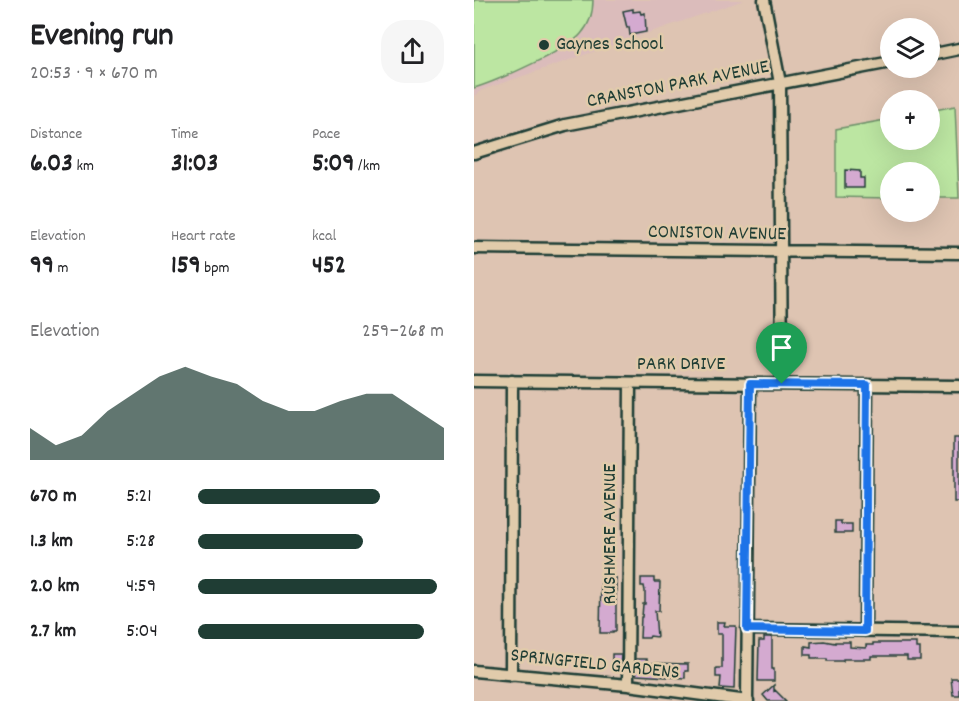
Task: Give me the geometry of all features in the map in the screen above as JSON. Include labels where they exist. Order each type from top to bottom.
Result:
[{"type":"street","points":[[764,0],[780,83],[782,384]]},
{"type":"street","points":[[940,53],[959,49]]},
{"type":"street","name":"CRANSTON PARK AVENUE","points":[[474,153],[565,125],[880,64]]},
{"type":"street","name":"CONISTON AVENUE","points":[[474,248],[780,253],[959,253]]},
{"type":"street","name":"PARK DRIVE","points":[[474,381],[959,386]]},
{"type":"street","points":[[511,675],[512,381]]},
{"type":"street","name":"RUSHMERE AVENUE","points":[[628,685],[630,382]]},
{"type":"street","points":[[747,701],[750,384]]},
{"type":"street","points":[[865,631],[867,385]]},
{"type":"street","points":[[747,629],[959,632]]},
{"type":"street","name":"SPRINGFIELD GARDENS","points":[[474,671],[628,685],[747,701]]},
{"type":"shaded area","name":"Gaynes School","points":[[474,0],[744,0],[482,90],[474,96]]},
{"type":"green space","points":[[474,0],[593,0],[589,22],[574,40],[531,64],[474,88]]},
{"type":"green space","points":[[955,106],[959,198],[940,198],[940,162],[880,162],[880,198],[836,197],[836,129],[880,121],[880,150],[940,150],[940,109]]},
{"type":"building","points":[[633,9],[633,12],[645,13],[646,32],[630,35],[623,11]]},
{"type":"building","points":[[845,170],[860,171],[860,178],[864,178],[864,188],[845,188]]},
{"type":"building","points":[[954,438],[959,438],[959,502],[954,502]]},
{"type":"building","points":[[835,521],[841,521],[841,524],[852,524],[852,533],[835,533]]},
{"type":"building","points":[[601,578],[616,578],[616,631],[613,633],[600,633]]},
{"type":"building","points":[[641,578],[654,578],[654,582],[660,582],[659,611],[655,611],[657,637],[640,638],[641,617],[643,604],[645,604],[645,591],[644,586],[641,586]]},
{"type":"building","points":[[717,622],[725,622],[724,626],[736,626],[734,689],[720,688],[721,677],[716,677],[716,668],[722,668],[722,634],[717,634]]},
{"type":"building","points":[[764,637],[772,637],[774,681],[758,681],[759,641],[764,641]]},
{"type":"building","points":[[811,642],[850,642],[850,647],[866,648],[866,645],[873,645],[873,643],[916,643],[916,648],[920,648],[920,660],[907,660],[907,656],[871,656],[871,659],[827,661],[827,659],[811,658],[811,655],[805,655],[805,646],[811,647]]},
{"type":"building","points":[[612,654],[621,654],[620,671],[612,669]]},
{"type":"building","points":[[636,659],[647,659],[647,663],[688,664],[688,671],[685,671],[685,678],[636,675]]},
{"type":"building","points":[[951,678],[959,678],[959,695],[953,695]]},
{"type":"building","points":[[774,685],[774,691],[786,701],[768,701],[763,695]]},
{"type":"place","name":"Gaynes School","points":[[544,45]]},
{"type":"route","points":[[750,384],[782,384],[867,385],[865,631],[747,629],[750,384]]}]
